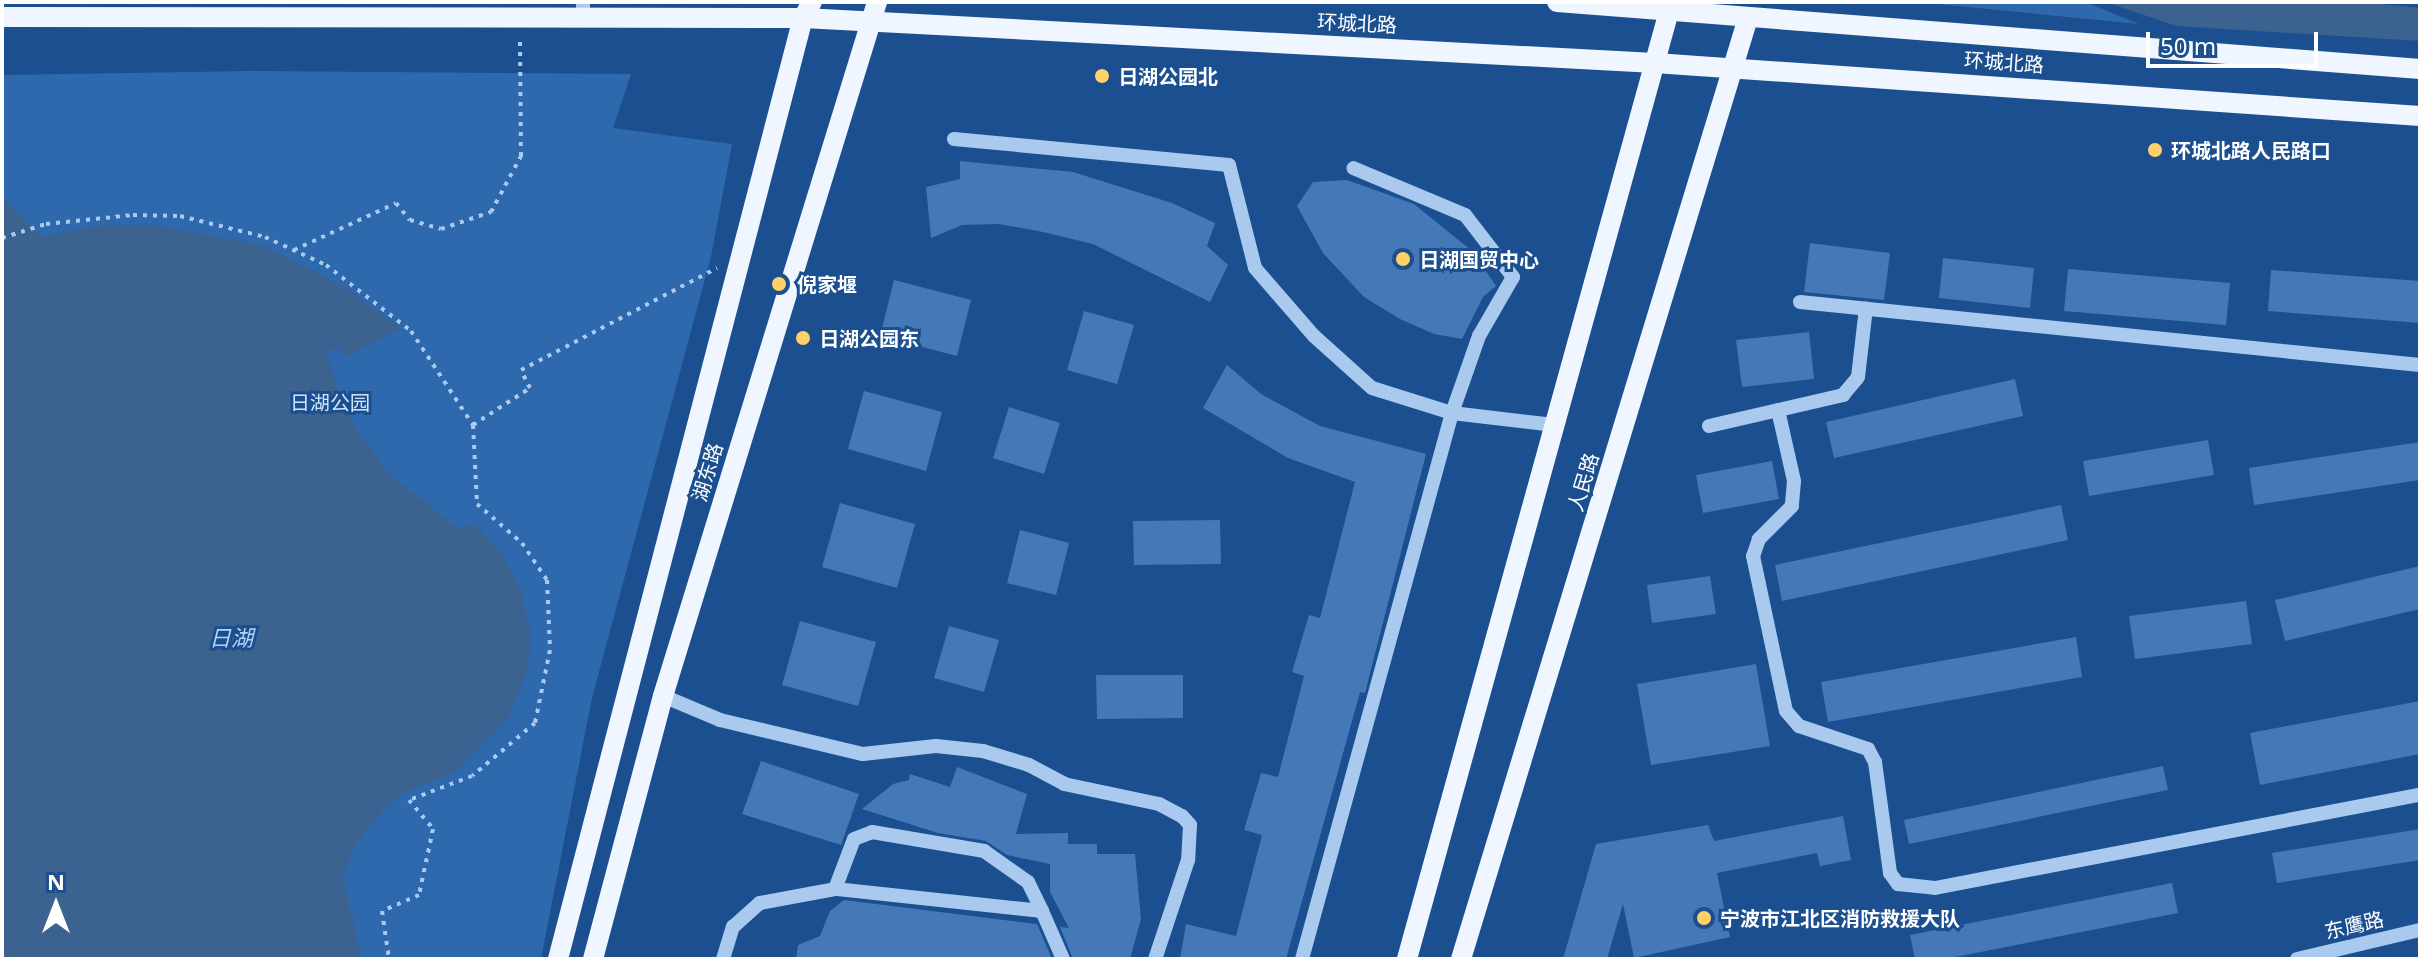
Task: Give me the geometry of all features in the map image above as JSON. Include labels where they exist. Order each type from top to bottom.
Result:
[{"type":"main road","name":"环城北路","points":[[1557,2],[1617,4],[1748,18],[2420,69]]},
{"type":"main road","name":"环城北路","points":[[2,17],[518,15],[583,8],[875,12],[1734,67],[2420,116]]},
{"type":"main road","name":"湖东路","points":[[558,959],[808,10]]},
{"type":"main road","points":[[1407,959],[1669,11]]},
{"type":"main road","name":"湖东路","points":[[593,959],[663,696],[875,12]]},
{"type":"main road","name":"人民路","points":[[1461,959],[1748,18]]},
{"type":"street","points":[[954,139],[1229,165],[1255,268],[1314,336],[1372,388],[1452,413],[1554,425]]},
{"type":"street","points":[[1302,959],[1452,413],[1479,336],[1513,277],[1465,215],[1353,168]]},
{"type":"street","points":[[1800,302],[2420,365]]},
{"type":"street","points":[[1709,426],[1843,395],[1858,377],[1866,308]]},
{"type":"street","points":[[1778,410],[1794,481],[1792,506],[1759,539],[1753,556],[1786,711],[1799,726],[1868,749],[1875,762],[1890,873],[1898,884],[1935,888],[2420,795]]},
{"type":"street","points":[[663,696],[733,723],[863,754],[936,746],[983,751],[1029,765],[1064,784],[1159,804],[1182,816],[1190,825],[1188,860],[1155,959]]},
{"type":"street","points":[[835,889],[854,839],[872,832],[984,851],[1004,860],[1028,882],[1063,959]]},
{"type":"street","points":[[723,959],[733,927],[760,903],[835,889],[1042,911]]},
{"type":"street","name":"东鹰路","points":[[2297,959],[2420,930]]},
{"type":"path","points":[[294,250],[396,203],[410,220],[441,229],[491,212],[521,156],[518,15]]},
{"type":"path","points":[[2,238],[46,224],[133,215],[180,216],[234,226],[294,250],[373,296],[411,331],[473,425],[477,504],[522,543],[547,580],[550,650],[535,723],[472,776],[409,800],[433,829],[419,895],[382,911],[389,959]]},
{"type":"path","points":[[473,425],[530,388],[521,370],[741,256]]},
{"type":"green space","points":[[1917,2],[2085,2],[2139,24]]},
{"type":"green space","name":"日湖公园","points":[[251,71],[631,74],[613,128],[732,144],[711,257],[592,698],[541,959],[2,959],[2,75]]},
{"type":"water","points":[[2106,2],[2363,2],[2420,8],[2420,41],[2176,26]]},
{"type":"water","name":"日湖","points":[[2,198],[43,237],[92,226],[157,225],[265,246],[340,284],[400,328],[345,357],[338,347],[326,352],[341,397],[358,432],[389,474],[459,529],[473,523],[500,551],[520,589],[531,634],[528,669],[509,717],[453,773],[404,793],[384,809],[354,846],[343,877],[362,959],[2,959]]},
{"type":"building","points":[[960,161],[1073,172],[1172,203],[1215,223],[1207,246],[1228,265],[1210,302],[1093,244],[1043,232],[999,224],[962,225],[931,238],[926,187],[960,179]]},
{"type":"building","name":"日湖国贸中心","points":[[1347,180],[1414,204],[1472,251],[1496,286],[1483,297],[1462,339],[1434,334],[1400,319],[1364,297],[1323,253],[1297,206],[1313,182]]},
{"type":"building","points":[[1810,243],[1890,253],[1884,300],[1804,292]]},
{"type":"building","points":[[1943,258],[2034,268],[2030,308],[1939,298]]},
{"type":"building","points":[[2068,269],[2230,283],[2226,325],[2064,311]]},
{"type":"building","points":[[2271,270],[2420,281],[2420,323],[2268,311]]},
{"type":"building","points":[[894,280],[971,300],[957,356],[880,336]]},
{"type":"building","points":[[1084,311],[1134,325],[1117,384],[1067,370]]},
{"type":"building","points":[[1809,332],[1814,379],[1742,387],[1736,340]]},
{"type":"building","points":[[1227,365],[1261,394],[1320,426],[1426,454],[1365,693],[1360,692],[1286,959],[1180,959],[1186,924],[1236,936],[1262,835],[1244,830],[1261,773],[1278,777],[1304,676],[1292,672],[1309,615],[1320,618],[1355,482],[1288,458],[1203,408]]},
{"type":"building","points":[[2015,379],[2023,416],[1834,458],[1826,422]]},
{"type":"building","points":[[864,391],[942,412],[926,471],[848,449]]},
{"type":"building","points":[[1009,407],[1060,423],[1044,474],[993,458]]},
{"type":"building","points":[[2208,440],[2214,475],[2089,496],[2083,461]]},
{"type":"building","points":[[2420,442],[2420,480],[2254,505],[2249,468]]},
{"type":"building","points":[[1772,461],[1779,499],[1703,513],[1696,475]]},
{"type":"building","points":[[840,503],[915,524],[897,588],[822,567]]},
{"type":"building","points":[[2061,505],[2068,540],[1782,601],[1775,565]]},
{"type":"building","points":[[1220,520],[1221,564],[1134,565],[1133,521]]},
{"type":"building","points":[[1020,530],[1069,543],[1056,595],[1007,583]]},
{"type":"building","points":[[2420,566],[2420,609],[2285,641],[2275,600]]},
{"type":"building","points":[[1710,576],[1716,614],[1652,623],[1647,585]]},
{"type":"building","points":[[2246,601],[2252,644],[2135,659],[2129,616]]},
{"type":"building","points":[[800,621],[876,642],[858,706],[782,685]]},
{"type":"building","points":[[949,626],[999,640],[984,692],[934,678]]},
{"type":"building","points":[[2076,637],[2082,677],[1828,722],[1821,682]]},
{"type":"building","points":[[1756,664],[1770,746],[1651,765],[1637,684]]},
{"type":"building","points":[[1096,675],[1183,675],[1183,718],[1097,719]]},
{"type":"building","points":[[2420,701],[2420,754],[2260,785],[2250,733]]},
{"type":"building","points":[[761,761],[859,794],[841,845],[742,814]]},
{"type":"building","points":[[2163,766],[2168,790],[1909,844],[1904,820]]},
{"type":"building","points":[[957,767],[1027,794],[1016,834],[1068,833],[1068,844],[1097,844],[1097,854],[1135,854],[1141,919],[1130,959],[1073,959],[1060,927],[1069,928],[1050,892],[1050,864],[1007,855],[986,841],[938,833],[862,809],[893,784],[909,780],[910,774],[950,787]]},
{"type":"building","points":[[1843,816],[1851,860],[1820,866],[1817,853],[1717,873],[1730,937],[1634,958],[1623,904],[1607,959],[1563,959],[1596,844],[1708,825],[1714,841]]},
{"type":"building","points":[[2420,829],[2420,860],[2277,883],[2272,853]]},
{"type":"building","points":[[2172,883],[2178,913],[1945,959],[1915,959],[1910,935]]},
{"type":"building","points":[[844,900],[1037,924],[1052,959],[796,959],[798,945],[820,936],[830,911]]},
{"type":"place","name":"日湖公园北","points":[[1102,76]]},
{"type":"place","name":"环城北路人民路口","points":[[2155,150]]},
{"type":"place","name":"日湖国贸中心","points":[[1403,259]]},
{"type":"place","name":"倪家堰","points":[[779,284]]},
{"type":"place","name":"日湖公园东","points":[[803,338]]},
{"type":"place","name":"宁波市江北区消防救援大队","points":[[1704,918]]}]
